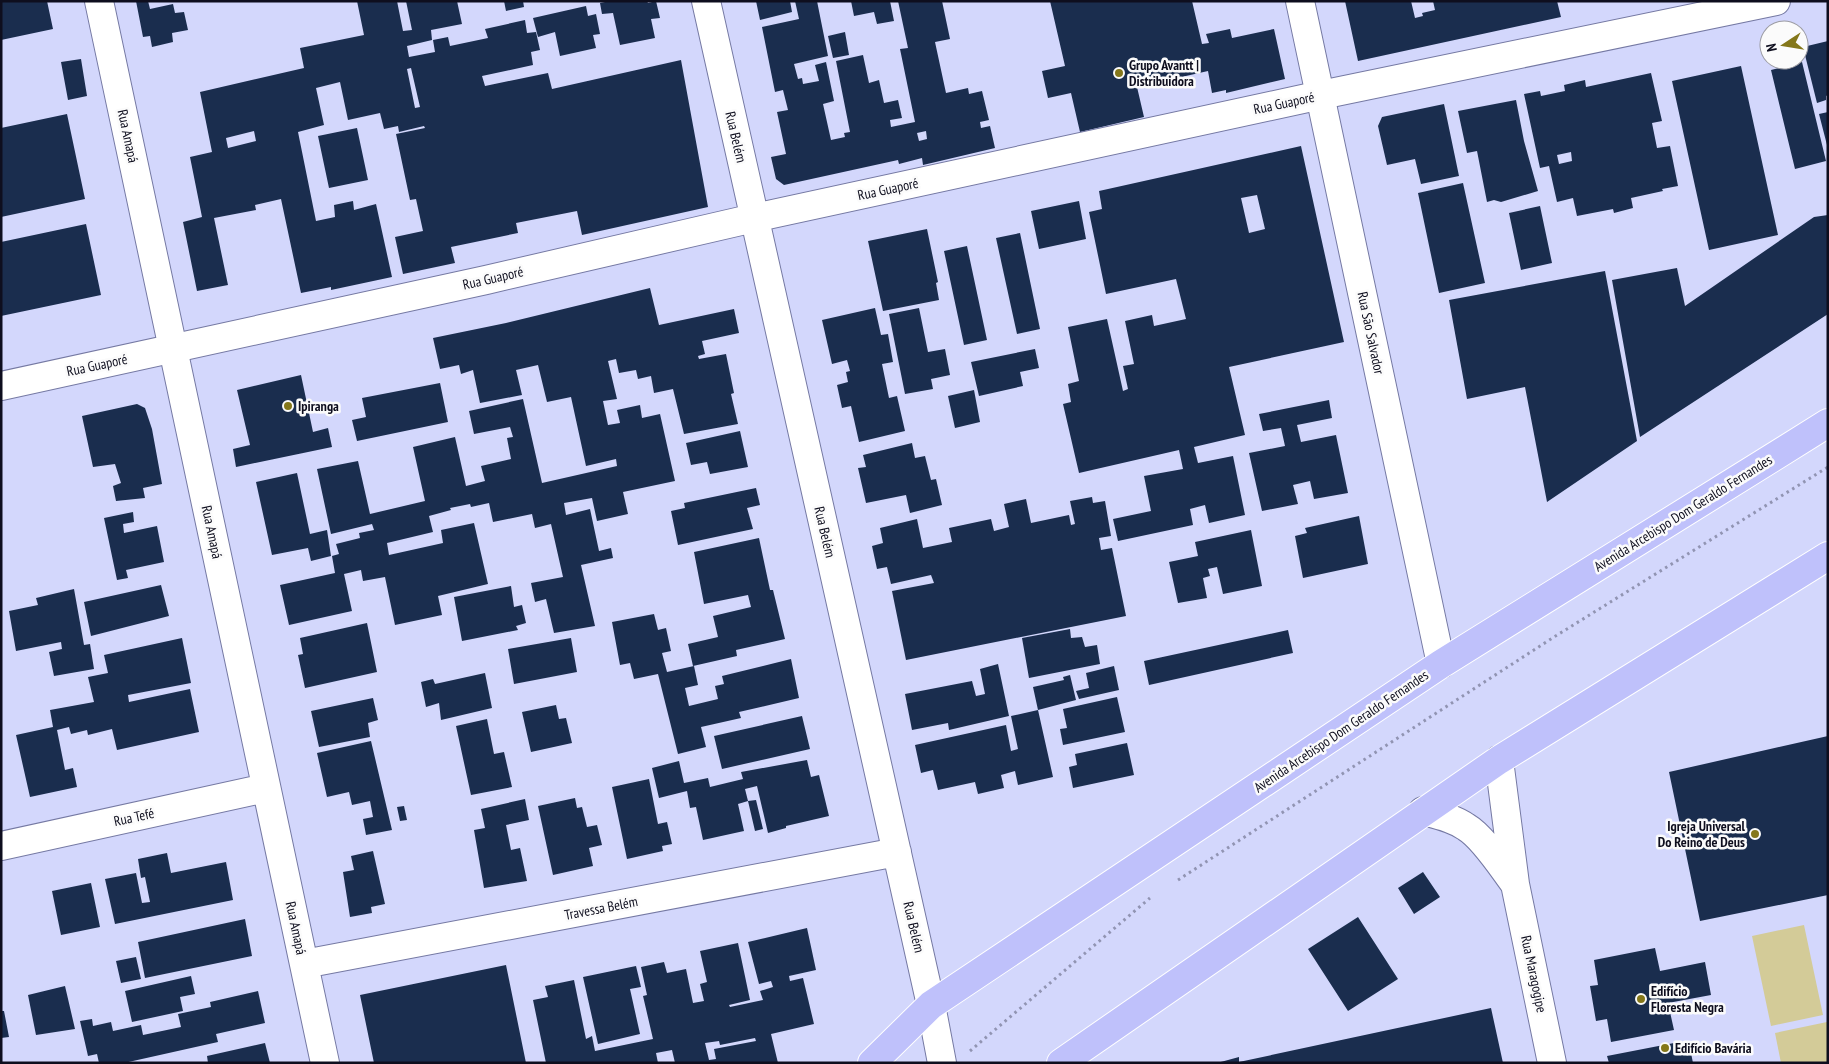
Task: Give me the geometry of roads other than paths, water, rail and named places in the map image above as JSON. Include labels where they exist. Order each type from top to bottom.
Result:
[{"type":"main road","name":"Avenida Arcebispo Dom Geraldo Fernandes","points":[[872,1063],[932,1005],[1441,664],[1828,423]]},
{"type":"main road","points":[[1061,1063],[1498,760],[1828,556]]},
{"type":"street","name":"Rua Amapá","points":[[99,1],[325,1063]]},
{"type":"street","name":"Rua Belém","points":[[706,1],[932,1005],[953,1060]]},
{"type":"street","name":"Rua São Salvador","points":[[1300,1],[1441,664]]},
{"type":"street","name":"Rua Guaporé","points":[[1,386],[496,278],[754,218],[1320,95],[1776,1]]},
{"type":"street","name":"Rua Maragogipe","points":[[1498,760],[1515,884],[1552,1063]]},
{"type":"street","name":"Rua Tefé","points":[[1,846],[266,788]]},
{"type":"street","name":"Rua Maragogipe","points":[[1422,811],[1451,819],[1468,827],[1515,884]]},
{"type":"street","name":"Travessa Belém","points":[[304,964],[897,852]]},
{"type":"place","name":"Grupo Avantt | Distribuidora","points":[[1119,73]]},
{"type":"place","name":"Ipiranga","points":[[288,406]]},
{"type":"place","name":"Igreja Universal Do Reino de Deus","points":[[1755,834]]},
{"type":"place","name":"Edifício Floresta Negra","points":[[1641,999]]},
{"type":"place","name":"Edifício Bavária","points":[[1665,1048]]}]
